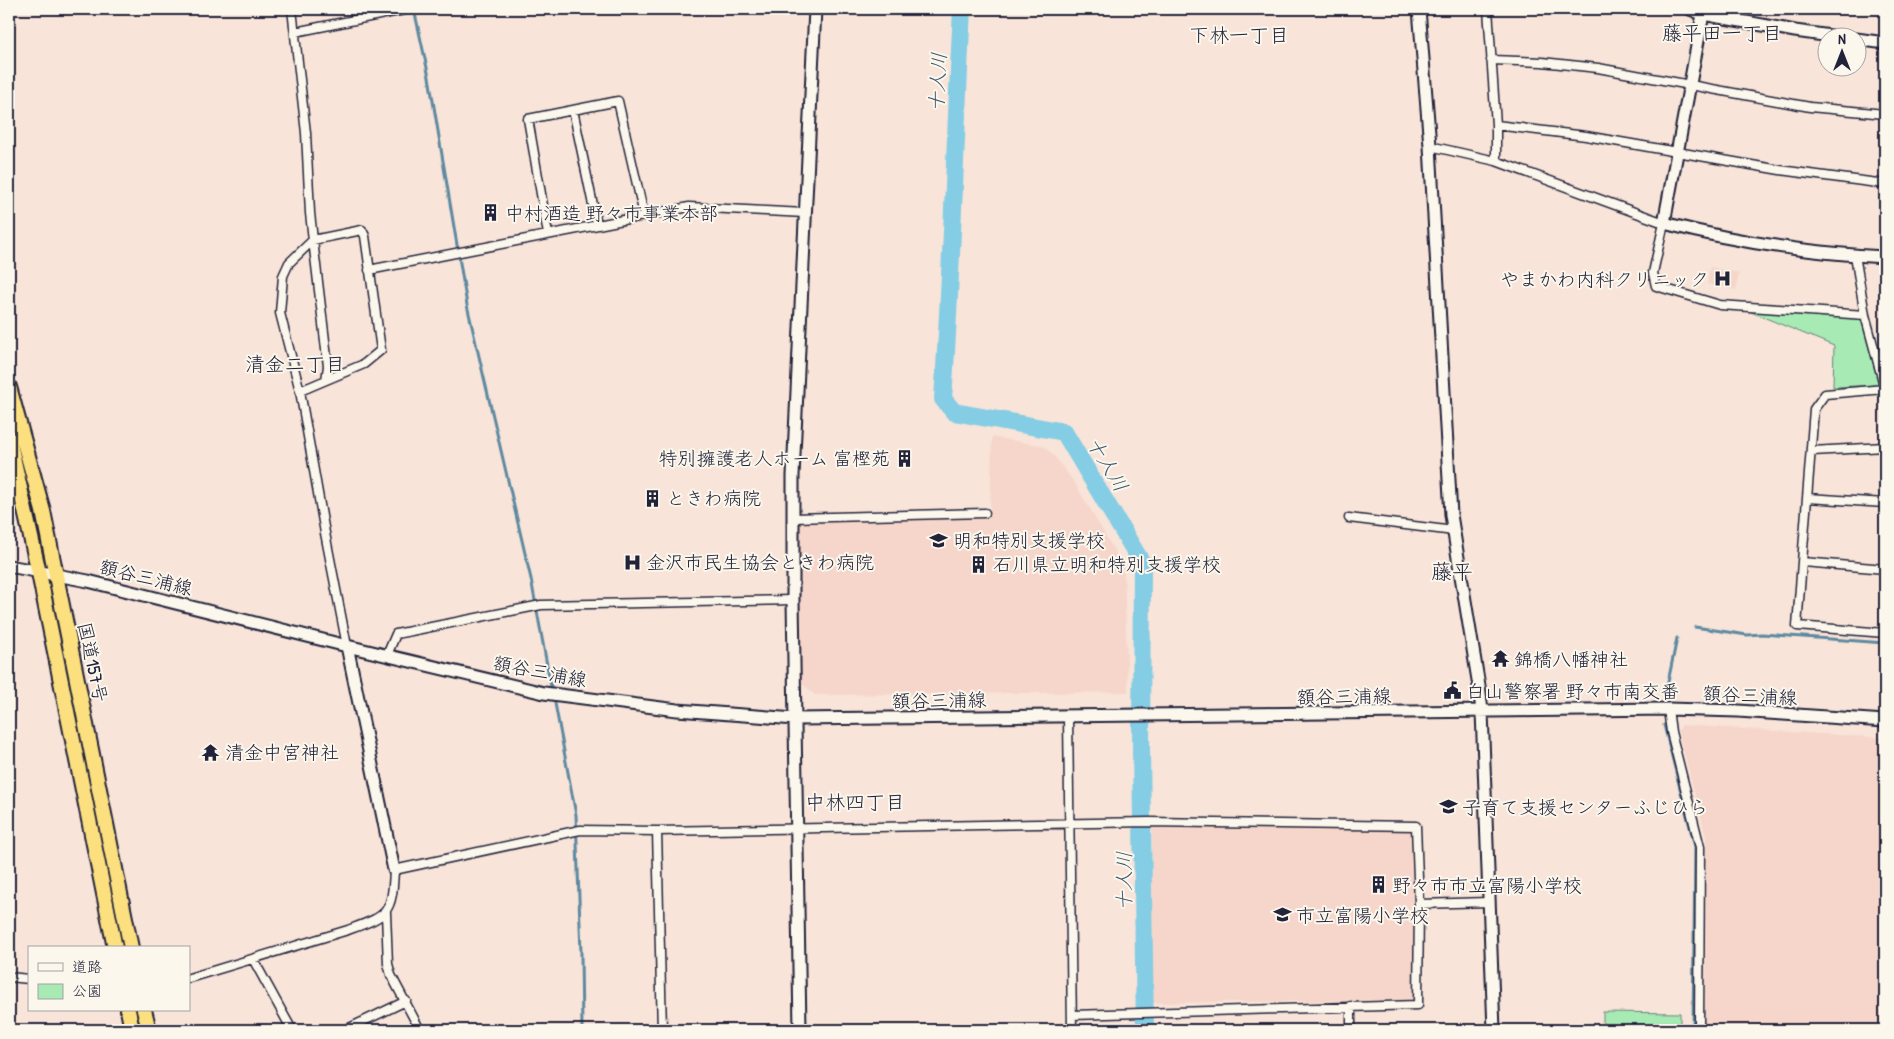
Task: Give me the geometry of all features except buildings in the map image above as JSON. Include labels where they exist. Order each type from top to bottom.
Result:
[{"type":"highway","name":"国道157号","points":[[9,387],[43,511],[58,576],[132,946]]},
{"type":"highway","name":"国道157号","points":[[9,439],[39,573],[115,946]]},
{"type":"highway","points":[[128,1012],[132,1030]]},
{"type":"highway","points":[[144,1012],[149,1030]]},
{"type":"street","points":[[292,9],[306,133],[312,240],[328,366],[326,380]]},
{"type":"street","points":[[295,32],[371,12],[405,9]]},
{"type":"street","points":[[800,1030],[793,600],[793,476],[815,9]]},
{"type":"street","points":[[1419,9],[1430,146],[1451,515],[1480,686],[1482,712],[1494,1030]]},
{"type":"street","points":[[1488,9],[1496,125],[1496,161]]},
{"type":"street","points":[[1690,9],[1816,34]]},
{"type":"street","points":[[1704,11],[1653,273],[1656,286],[1720,305],[1865,315]]},
{"type":"street","points":[[1866,40],[1885,42]]},
{"type":"street","points":[[1491,60],[1542,62],[1598,68],[1810,107],[1885,114]]},
{"type":"street","points":[[548,234],[528,119],[618,101],[644,215]]},
{"type":"street","points":[[573,110],[597,224]]},
{"type":"street","points":[[1496,125],[1586,136],[1780,170],[1885,184]]},
{"type":"street","points":[[1430,146],[1496,161],[1664,223],[1712,236],[1854,255],[1885,257]]},
{"type":"street","points":[[369,270],[688,207],[806,213]]},
{"type":"street","points":[[300,391],[364,364],[381,350],[365,236],[362,230],[312,240],[289,263],[283,276],[280,313],[300,391],[347,646],[394,870],[393,894],[386,913],[388,964],[391,975],[420,1030]]},
{"type":"street","points":[[1854,255],[1865,315],[1885,389],[1825,394],[1814,409],[1797,626],[1885,633]]},
{"type":"street","points":[[1812,452],[1885,447]]},
{"type":"street","points":[[1808,498],[1885,503]]},
{"type":"street","points":[[793,518],[985,513]]},
{"type":"street","points":[[1349,518],[1454,531]]},
{"type":"street","points":[[1803,562],[1885,569]]},
{"type":"street","name":"額谷三浦線","points":[[9,566],[106,586],[544,693],[677,710],[795,720],[1668,708],[1885,721]]},
{"type":"street","points":[[387,655],[396,634],[541,604],[793,600]]},
{"type":"street","points":[[1668,708],[1671,732],[1700,847],[1699,1030]]},
{"type":"street","points":[[1068,716],[1072,1030]]},
{"type":"street","points":[[394,870],[580,830],[657,831],[1136,822],[1416,826],[1418,1005],[1072,1015]]},
{"type":"street","points":[[657,831],[662,1030]]},
{"type":"street","points":[[1418,904],[1489,902]]},
{"type":"street","points":[[190,978],[348,930],[386,913]]},
{"type":"street","points":[[253,958],[292,1030]]},
{"type":"street","points":[[9,977],[28,979]]},
{"type":"street","points":[[345,1030],[406,1001]]},
{"type":"street","points":[[1351,1006],[1351,1030]]},
{"type":"shaded area","name":"やまかわ内科クリニック","points":[[1710,267],[1739,273],[1736,290],[1707,284]]},
{"type":"shaded area","points":[[992,437],[1044,446],[1074,482],[1121,562],[1124,570],[1128,692],[815,695],[800,682],[800,523],[990,518]]},
{"type":"shaded area","points":[[1682,725],[1885,738],[1885,1030],[1705,1030],[1706,836],[1678,731]]},
{"type":"shaded area","name":"市立富陽小学校","points":[[1152,827],[1412,830],[1414,1000],[1152,1003]]},
{"type":"green space","points":[[1746,310],[1862,319],[1879,385],[1833,387],[1834,346]]},
{"type":"green space","points":[[1603,1012],[1680,1013],[1680,1030],[1593,1030],[1603,1028]]},
{"type":"waterway","points":[[414,9],[429,77],[467,305],[531,579],[552,692]]},
{"type":"waterway","name":"十人川","points":[[962,9],[943,399],[954,412],[1064,432],[1142,563],[1141,751],[1145,1030]]},
{"type":"waterway","points":[[1695,627],[1747,635],[1762,634],[1885,643]]},
{"type":"waterway","points":[[1667,687],[1677,638]]},
{"type":"waterway","points":[[554,698],[576,815],[582,1030]]},
{"type":"waterway","points":[[1664,725],[1695,847],[1693,1030]]},
{"type":"place","name":"中村酒造 野々市事業本部","points":[[491,213]]},
{"type":"place","name":"やまかわ内科クリニック","points":[[1723,279]]},
{"type":"place","name":"特別擁護老人ホーム 富樫苑","points":[[904,458]]},
{"type":"place","name":"ときわ病院","points":[[652,498]]},
{"type":"place","name":"明和特別支援学校","points":[[939,540]]},
{"type":"place","name":"金沢市民生協会ときわ病院","points":[[632,562]]},
{"type":"place","name":"石川県立明和特別支援学校","points":[[979,564]]},
{"type":"place","name":"錦橋八幡神社","points":[[1500,659]]},
{"type":"place","name":"白山警察署 野々市南交番","points":[[1452,691]]},
{"type":"place","name":"清金中宮神社","points":[[211,752]]},
{"type":"place","name":"子育て支援センターふじひら","points":[[1448,807]]},
{"type":"place","name":"野々市市立富陽小学校","points":[[1378,885]]},
{"type":"place","name":"市立富陽小学校","points":[[1282,915]]},
{"type":"district","name":"藤平田一丁目","points":[[1722,32]]},
{"type":"district","name":"下林一丁目","points":[[1239,34]]},
{"type":"district","name":"清金二丁目","points":[[295,363]]},
{"type":"district","name":"藤平","points":[[1452,571]]},
{"type":"district","name":"中林四丁目","points":[[855,801]]}]
